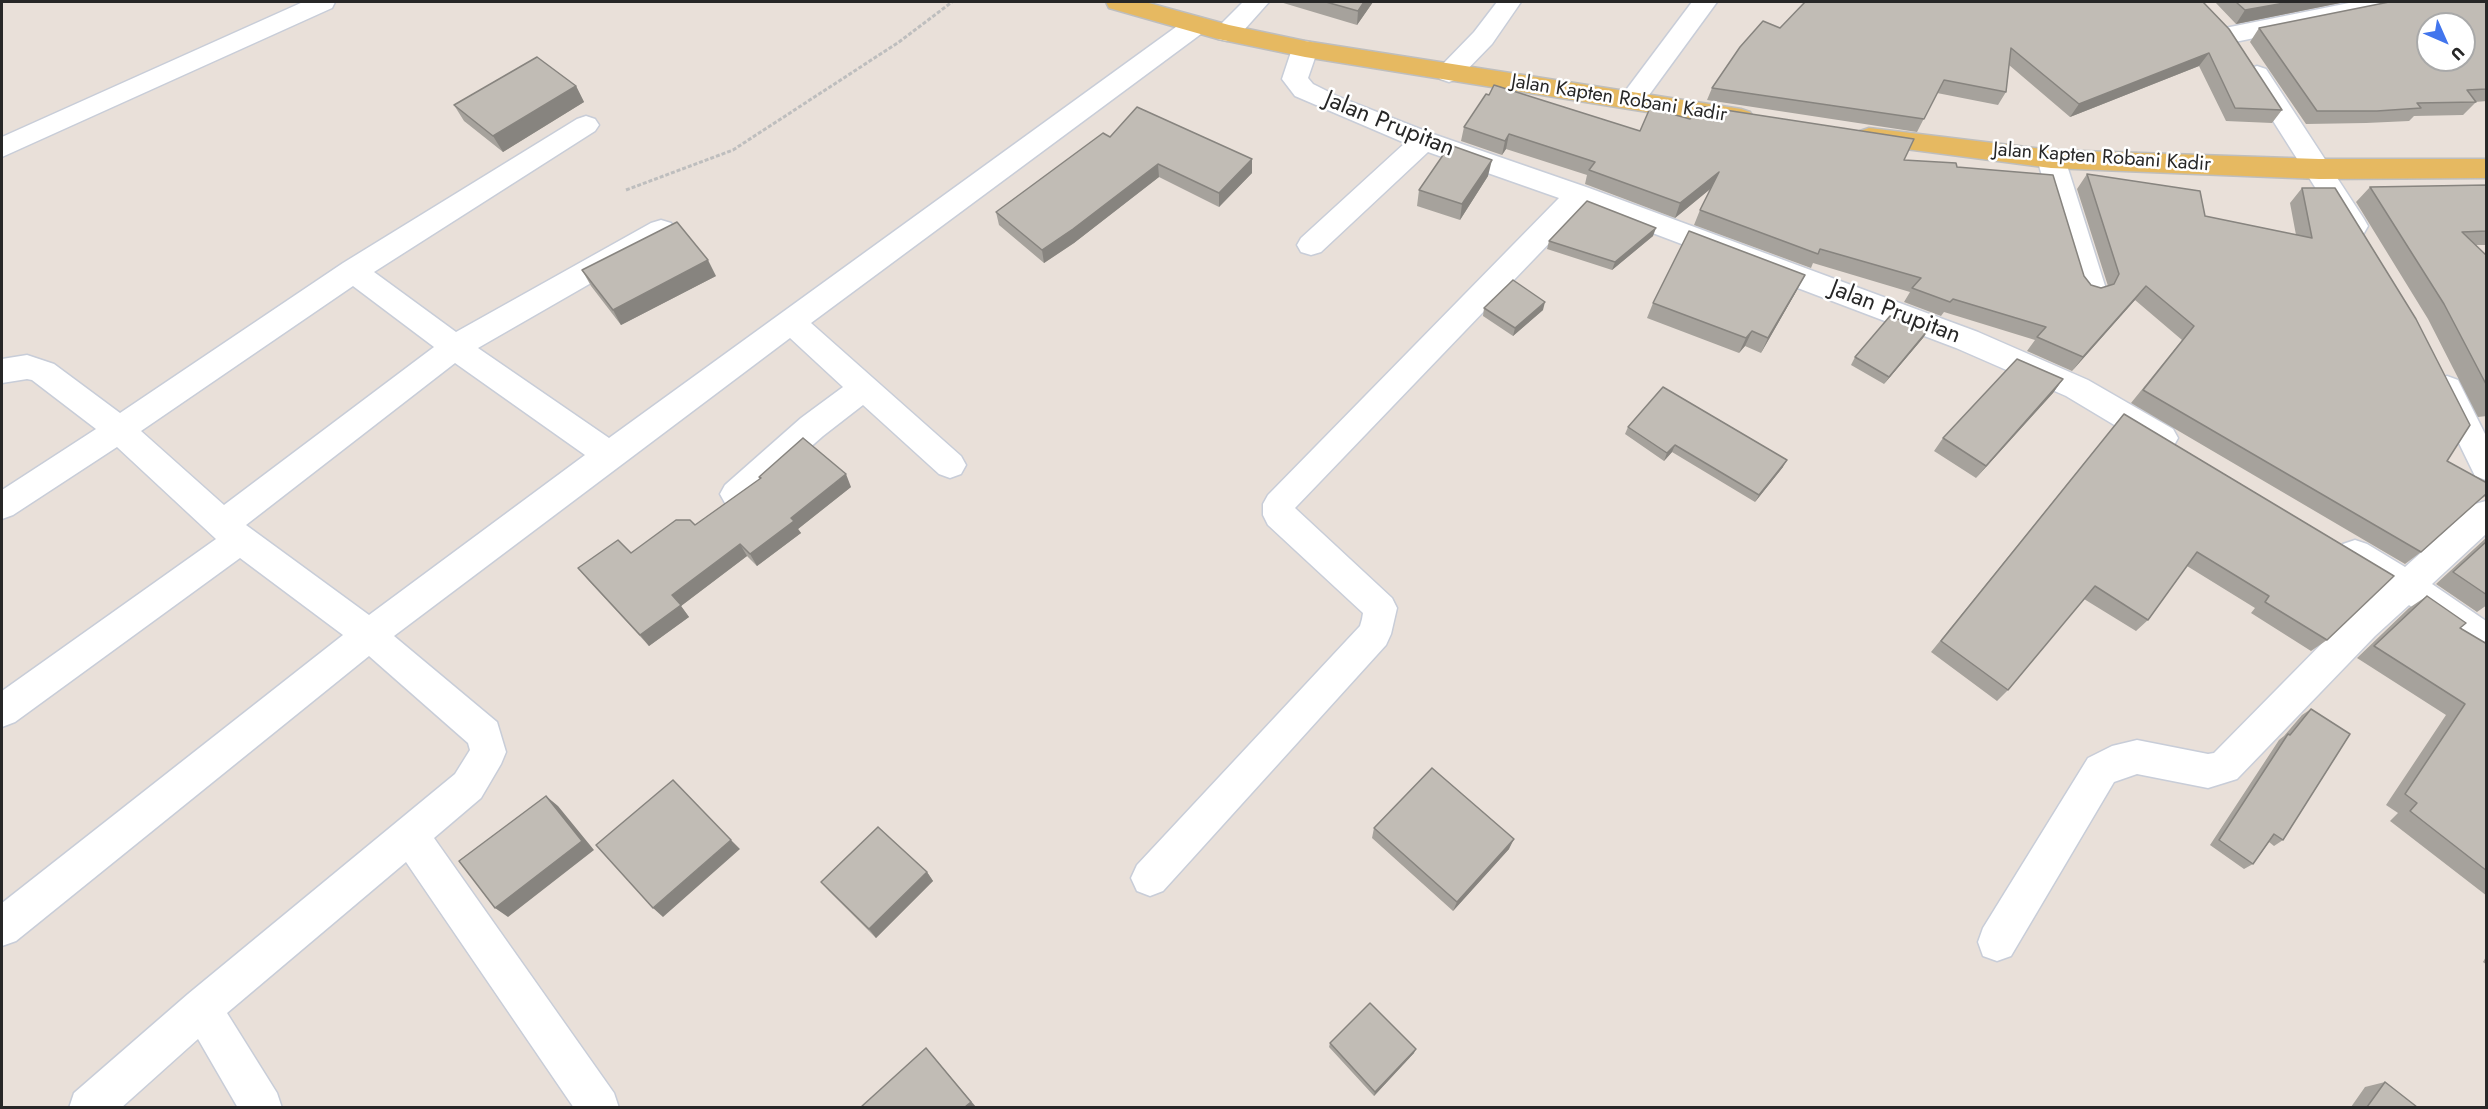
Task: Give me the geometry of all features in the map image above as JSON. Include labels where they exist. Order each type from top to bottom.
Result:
[{"type":"main road","name":"Jalan Kapten Robani Kadir","points":[[1118,2],[1227,33],[1305,49],[1449,74],[1767,122]]},
{"type":"main road","name":"Jalan Kapten Robani Kadir","points":[[1846,134],[2051,159],[2319,169],[2487,169]]},
{"type":"street","points":[[2,148],[323,2]]},
{"type":"street","points":[[1227,33],[1257,2]]},
{"type":"street","points":[[1449,74],[1484,38],[1509,2]]},
{"type":"street","points":[[1632,100],[1705,2]]},
{"type":"street","points":[[2367,249],[2319,169],[2222,26],[2390,2]]},
{"type":"street","points":[[2,927],[369,635],[609,455],[1196,25]]},
{"type":"street","name":"Jalan Prupitan","points":[[1305,49],[1295,79],[1304,90],[1330,103],[1424,141],[1579,195],[2028,365],[2077,388],[2187,453]]},
{"type":"street","points":[[2,506],[119,430],[353,271],[586,125]]},
{"type":"street","points":[[1311,245],[1424,141]]},
{"type":"street","points":[[2051,159],[2091,288]]},
{"type":"street","points":[[1150,878],[1374,634],[1380,608],[1279,515],[1279,504],[1579,195]]},
{"type":"street","points":[[2,711],[231,532],[455,347],[662,230]]},
{"type":"street","points":[[353,271],[455,347],[609,455]]},
{"type":"street","points":[[791,322],[950,465]]},
{"type":"street","points":[[2,371],[27,368],[43,372],[119,430],[231,532],[369,635],[484,734],[488,752],[468,786],[202,1008],[89,1107]]},
{"type":"street","points":[[2437,368],[2487,467]]},
{"type":"street","points":[[736,494],[812,427],[864,388]]},
{"type":"street","points":[[1997,942],[2101,770],[2112,762],[2137,757],[2208,771],[2224,767],[2363,625],[2487,514]]},
{"type":"street","points":[[2327,537],[2407,585],[2487,640]]},
{"type":"street","points":[[410,836],[599,1107]]},
{"type":"street","points":[[202,1008],[262,1107]]},
{"type":"path","points":[[626,190],[733,150],[899,42],[952,2]]},
{"type":"building","points":[[1326,2],[1364,2],[1358,11]]},
{"type":"building","points":[[1805,2],[2203,2],[2229,29],[2282,110],[2235,108],[2209,53],[2079,104],[2011,48],[2006,92],[1944,80],[1924,119],[1712,88],[1740,47],[1763,21],[1780,28]]},
{"type":"building","points":[[2236,2],[2290,2],[2245,10]]},
{"type":"building","points":[[2389,2],[2487,2],[2487,89],[2467,90],[2476,102],[2417,103],[2421,108],[2377,111],[2317,111],[2259,28]]},
{"type":"building","points":[[537,57],[576,86],[493,136],[454,105]]},
{"type":"building","points":[[1494,85],[1640,131],[1650,108],[1690,119],[1699,106],[1914,139],[1904,160],[1956,163],[1957,167],[2053,175],[2084,276],[2091,285],[2101,288],[2114,284],[2119,274],[2087,174],[2200,191],[2205,216],[2312,238],[2302,188],[2335,188],[2416,319],[2470,425],[2447,461],[2487,483],[2487,493],[2421,552],[2143,390],[2194,326],[2146,286],[2083,357],[2037,337],[2046,327],[1953,299],[1950,302],[1912,288],[1921,278],[1820,249],[1818,254],[1700,210],[1719,172],[1680,203],[1589,170],[1595,162],[1509,134],[1505,141],[1464,127]]},
{"type":"building","points":[[1137,107],[1252,159],[1219,193],[1158,164],[1042,250],[996,212],[1103,133],[1110,137]]},
{"type":"building","points":[[1450,145],[1492,160],[1462,204],[1419,190]]},
{"type":"building","points":[[2487,185],[2487,231],[2462,232],[2487,256],[2487,386],[2444,304],[2370,187]]},
{"type":"building","points":[[1587,201],[1656,228],[1615,262],[1549,241]]},
{"type":"building","points":[[677,222],[708,260],[613,310],[582,270]]},
{"type":"building","points":[[1689,231],[1805,275],[1768,338],[1752,331],[1746,338],[1653,303]]},
{"type":"building","points":[[1513,280],[1545,302],[1515,328],[1484,308]]},
{"type":"building","points":[[1890,316],[1928,330],[1889,377],[1855,357]]},
{"type":"building","points":[[2017,359],[2063,379],[1986,466],[1943,438]]},
{"type":"building","points":[[1663,387],[1787,460],[1759,495],[1675,445],[1667,453],[1628,427]]},
{"type":"building","points":[[2124,414],[2394,576],[2327,640],[2265,602],[2269,596],[2197,552],[2148,620],[2095,586],[2008,690],[1941,641]]},
{"type":"building","points":[[803,438],[846,474],[791,518],[794,521],[750,554],[740,544],[672,595],[681,605],[640,635],[578,568],[618,540],[631,553],[676,520],[690,520],[695,525],[761,478],[759,477]]},
{"type":"building","points":[[2487,541],[2487,595],[2453,572]]},
{"type":"building","points":[[2427,596],[2466,623],[2460,628],[2487,644],[2487,871],[2410,811],[2417,803],[2405,794],[2465,704],[2374,646]]},
{"type":"building","points":[[2311,709],[2350,734],[2283,840],[2274,834],[2253,864],[2219,840],[2288,734],[2290,735]]},
{"type":"building","points":[[1432,768],[1514,839],[1457,902],[1374,828]]},
{"type":"building","points":[[673,780],[731,840],[653,908],[596,845]]},
{"type":"building","points":[[546,796],[582,841],[495,908],[459,861]]},
{"type":"building","points":[[878,827],[927,872],[869,929],[821,882]]},
{"type":"building","points":[[1370,1003],[1416,1049],[1375,1092],[1330,1043]]},
{"type":"building","points":[[926,1048],[971,1102],[965,1107],[861,1107]]},
{"type":"building","points":[[2385,1082],[2417,1107],[2367,1107]]}]
